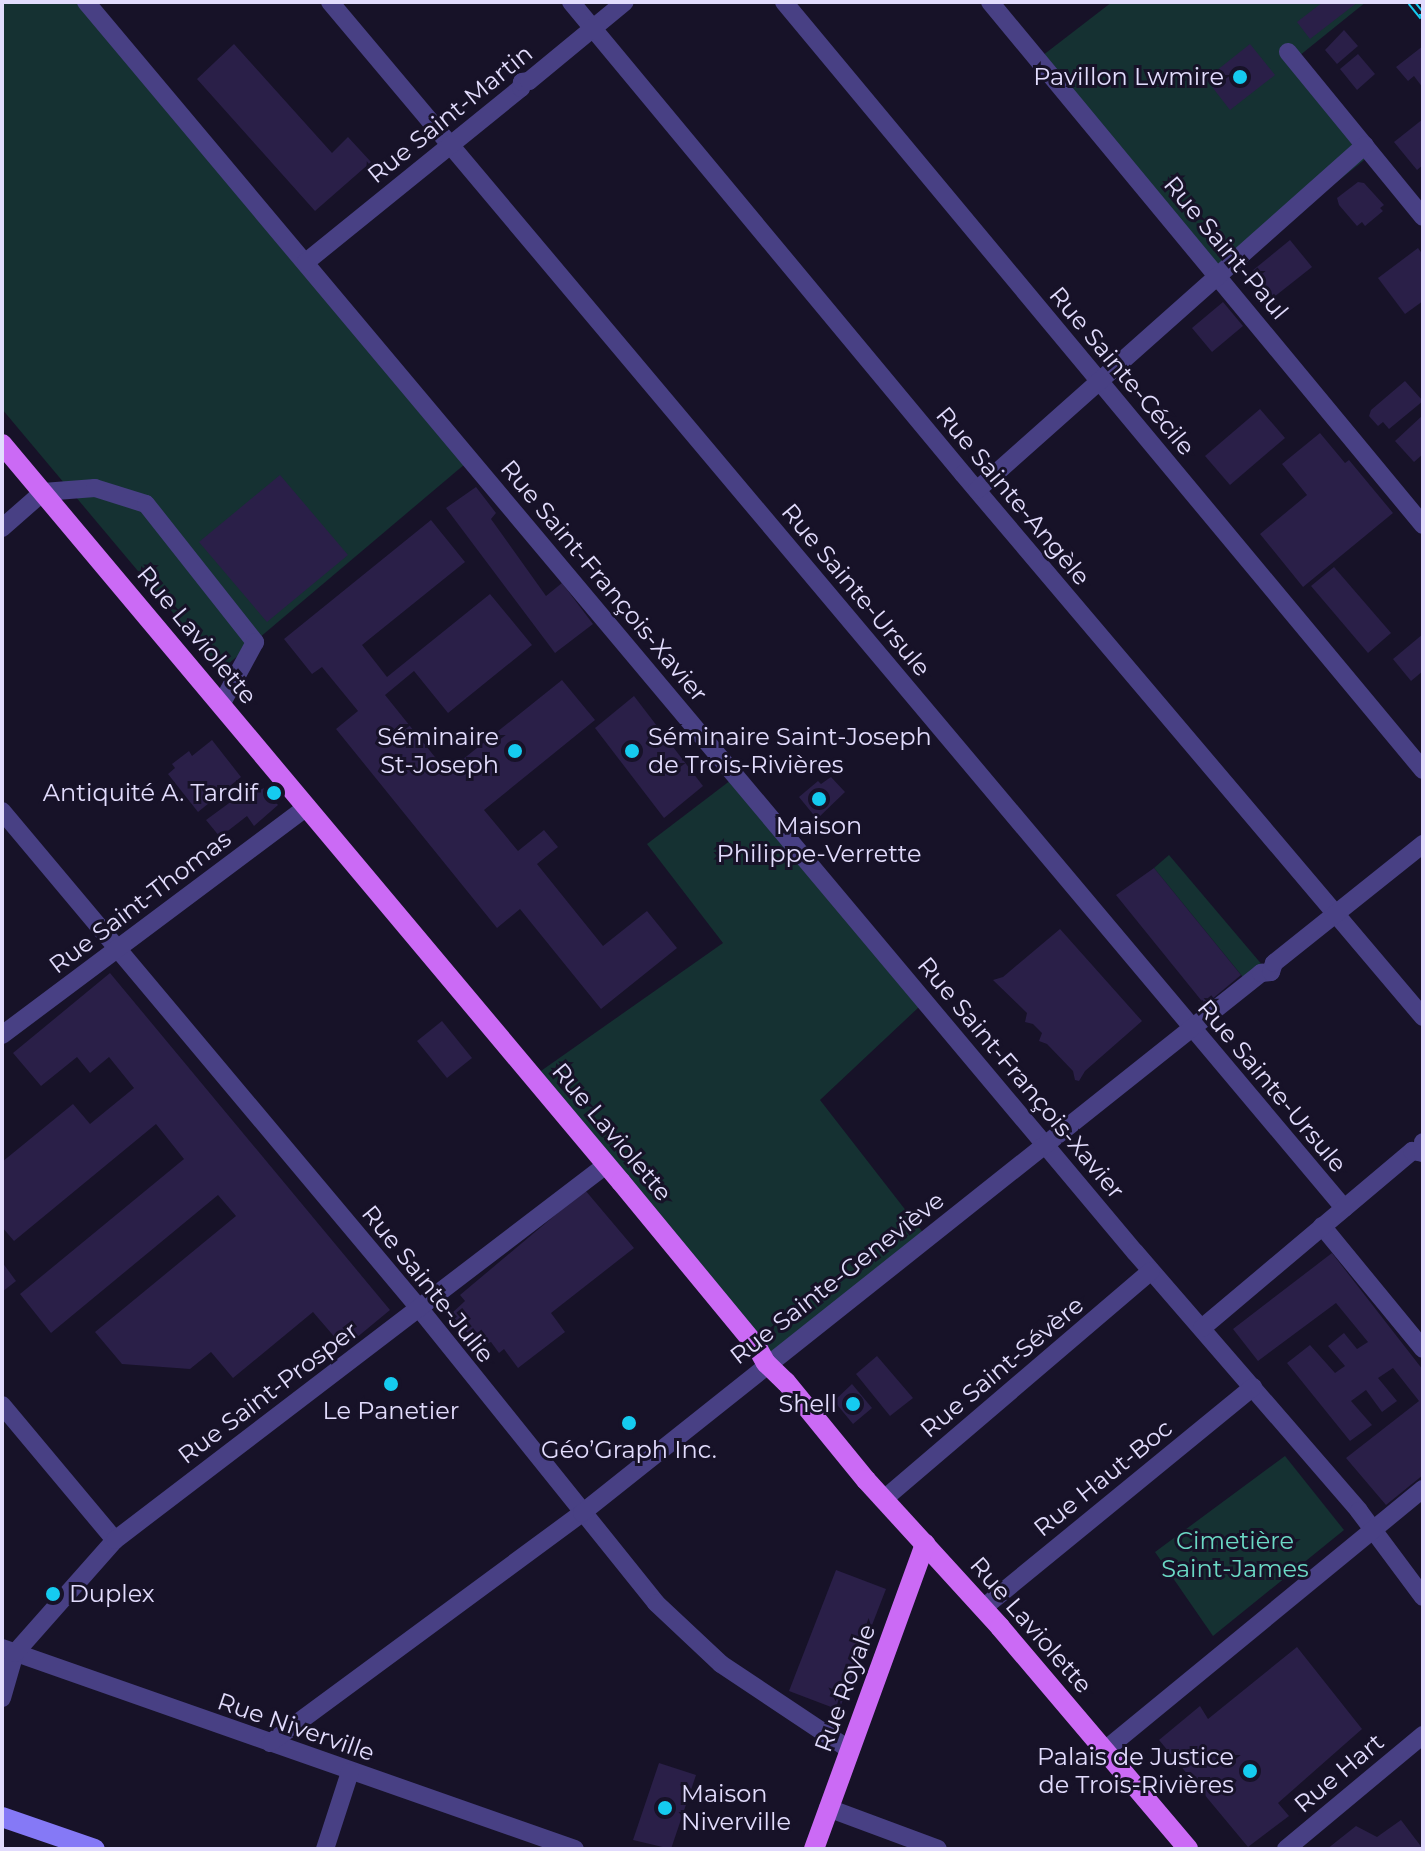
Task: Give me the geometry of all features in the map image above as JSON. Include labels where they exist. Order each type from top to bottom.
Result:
[{"type":"main road","name":"Rue Laviolette","points":[[2,444],[606,1165],[757,1347],[766,1363],[983,1608],[1188,1849]]},
{"type":"main road","name":"Rue Royale","points":[[814,1849],[925,1544]]},
{"type":"street","name":"Rue Saint-François-Xavier","points":[[86,2],[1151,1271],[1253,1387],[1373,1531],[1423,1597]]},
{"type":"street","name":"Rue Sainte-Ursule","points":[[330,2],[1344,1208]]},
{"type":"street","name":"Rue Sainte-Angèle","points":[[571,2],[977,490],[1423,1017]]},
{"type":"street","name":"Rue Saint-Martin","points":[[306,262],[521,88],[522,82],[529,81],[625,2]]},
{"type":"street","name":"Rue Sainte-Cécile","points":[[784,2],[1423,770]]},
{"type":"street","name":"Rue Saint-Paul","points":[[990,2],[1423,525]]},
{"type":"street","points":[[1288,52],[1423,217]]},
{"type":"street","points":[[977,490],[1365,145]]},
{"type":"street","points":[[2,528],[43,492],[95,488],[146,504],[255,642],[221,705]]},
{"type":"street","name":"Rue Saint-Thomas","points":[[2,1035],[307,807]]},
{"type":"street","name":"Rue Sainte-Julie","points":[[2,811],[419,1308],[656,1603],[699,1646],[769,1698],[850,1750]]},
{"type":"street","name":"Rue Sainte-Geneviève","points":[[270,1743],[582,1513],[766,1363],[798,1343],[1261,973],[1271,972],[1274,963],[1423,844]]},
{"type":"street","points":[[1202,1328],[1412,1151],[1423,1153],[1423,1142]]},
{"type":"street","name":"Rue Saint-Prosper","points":[[2,1698],[8,1651],[115,1540],[606,1165]]},
{"type":"street","points":[[1322,1226],[1423,1349]]},
{"type":"street","name":"Rue Saint-Sévère","points":[[884,1499],[1151,1271]]},
{"type":"street","name":"Rue Haut-Boc","points":[[983,1608],[1253,1387]]},
{"type":"street","points":[[2,1405],[115,1540]]},
{"type":"street","points":[[1105,1750],[1423,1489]]},
{"type":"street","name":"Rue Niverville","points":[[8,1651],[575,1849]]},
{"type":"street","name":"Rue Hart","points":[[1286,1849],[1423,1735]]},
{"type":"street","points":[[325,1849],[350,1772]]},
{"type":"street","points":[[828,1808],[938,1849]]},
{"type":"street","points":[[2,1817],[51,1842],[95,1849]]},
{"type":"green space","points":[[2,2],[80,2],[465,464],[221,670],[2,409]]},
{"type":"green space","points":[[1112,2],[1366,2],[1294,60],[1378,149],[1223,273],[1038,59]]},
{"type":"green space","points":[[731,780],[919,1007],[820,1100],[928,1239],[766,1363],[538,1073],[723,943],[647,844]]},
{"type":"green space","points":[[1169,855],[1269,973],[1251,987],[1154,868]]},
{"type":"green space","name":"Cimetière Saint-James","points":[[1285,1456],[1344,1530],[1213,1636],[1155,1552]]},
{"type":"building","points":[[1323,2],[1358,2],[1310,39],[1297,22]]},
{"type":"building","points":[[1344,30],[1358,46],[1337,64],[1325,50]]},
{"type":"building","points":[[234,44],[332,153],[348,137],[371,162],[315,211],[197,79]]},
{"type":"building","name":"Pavillon Lwmire","points":[[1250,44],[1275,75],[1230,110],[1206,79]]},
{"type":"building","points":[[1423,46],[1423,88],[1414,76],[1408,81],[1396,67]]},
{"type":"building","points":[[1358,54],[1375,74],[1357,90],[1340,69]]},
{"type":"building","points":[[1423,119],[1423,165],[1417,170],[1394,142]]},
{"type":"building","points":[[1358,182],[1364,183],[1384,205],[1380,208],[1383,211],[1365,226],[1362,222],[1357,226],[1339,205],[1337,198]]},
{"type":"building","points":[[1290,240],[1312,267],[1274,297],[1252,271]]},
{"type":"building","points":[[1418,248],[1423,255],[1423,301],[1405,314],[1378,278]]},
{"type":"building","points":[[1223,302],[1243,326],[1212,352],[1192,328]]},
{"type":"building","points":[[1405,381],[1423,401],[1389,429],[1383,422],[1378,426],[1369,416],[1371,410]]},
{"type":"building","points":[[1260,409],[1285,438],[1230,485],[1205,456]]},
{"type":"building","points":[[1423,415],[1423,454],[1414,462],[1395,441]]},
{"type":"building","points":[[1320,433],[1345,463],[1349,460],[1393,513],[1303,587],[1260,534],[1307,495],[1282,464]]},
{"type":"building","points":[[280,475],[348,555],[267,622],[199,542]]},
{"type":"building","points":[[476,487],[496,513],[491,519],[546,596],[562,583],[593,624],[555,653],[446,508]]},
{"type":"building","name":"Séminaire St-Joseph","points":[[431,520],[465,562],[362,645],[387,677],[490,594],[532,645],[448,713],[414,671],[385,695],[447,772],[562,680],[595,720],[484,810],[518,851],[544,830],[558,847],[537,864],[603,946],[647,911],[677,948],[601,1009],[520,909],[497,928],[336,729],[358,711],[322,667],[312,674],[284,639]]},
{"type":"building","points":[[1334,567],[1391,633],[1368,653],[1311,586]]},
{"type":"building","points":[[1423,634],[1423,671],[1411,681],[1393,659]]},
{"type":"building","points":[[634,696],[703,786],[664,818],[595,728]]},
{"type":"building","points":[[212,740],[241,777],[198,812],[168,774],[175,768],[172,764],[189,751],[192,756]]},
{"type":"building","name":"Maison Philippe-Verrette","points":[[831,777],[845,792],[817,819],[799,797],[818,781],[821,784]]},
{"type":"building","points":[[255,784],[260,790],[264,788],[278,805],[254,826],[247,816],[220,837],[206,820]]},
{"type":"building","points":[[1154,868],[1241,975],[1205,1005],[1116,895]]},
{"type":"building","points":[[1060,929],[1142,1021],[1085,1071],[1079,1081],[1047,1044],[1039,1041],[1042,1033],[1033,1024],[1025,1022],[1027,1013],[993,980],[1003,977]]},
{"type":"building","points":[[110,973],[390,1310],[344,1348],[313,1312],[233,1378],[211,1352],[190,1369],[122,1364],[95,1332],[236,1216],[218,1195],[51,1333],[20,1294],[184,1159],[156,1124],[14,1241],[2,1227],[2,1162],[73,1104],[90,1124],[134,1088],[109,1057],[90,1073],[77,1057],[41,1086],[13,1053]]},
{"type":"building","points":[[442,1021],[472,1058],[447,1078],[417,1041]]},
{"type":"building","points":[[585,1190],[634,1248],[551,1313],[565,1332],[518,1368],[504,1349],[499,1353],[491,1342],[479,1346],[451,1314],[465,1301],[460,1295]]},
{"type":"building","points":[[1332,1253],[1423,1370],[1423,1475],[1386,1505],[1346,1458],[1419,1401],[1393,1368],[1378,1378],[1397,1401],[1382,1412],[1366,1390],[1351,1401],[1372,1425],[1350,1441],[1287,1363],[1310,1345],[1335,1373],[1345,1366],[1328,1346],[1344,1333],[1357,1349],[1368,1342],[1336,1303],[1258,1361],[1233,1329]]},
{"type":"building","points":[[2,1262],[16,1281],[2,1292]]},
{"type":"building","points":[[877,1356],[913,1398],[890,1416],[856,1374]]},
{"type":"building","name":"Shell","points":[[852,1384],[872,1408],[853,1424],[834,1401]]},
{"type":"building","points":[[836,1570],[886,1589],[839,1710],[789,1691]]},
{"type":"building","name":"Palais de Justice de Trois-Rivières","points":[[1297,1647],[1362,1729],[1278,1803],[1289,1816],[1248,1847],[1159,1740],[1200,1706],[1208,1719]]},
{"type":"building","name":"Maison Niverville","points":[[659,1763],[696,1775],[671,1849],[633,1840]]},
{"type":"building","points":[[1401,1820],[1423,1849],[1327,1849],[1356,1826],[1377,1837]]},
{"type":"railway","points":[[1411,2],[1423,17]]},
{"type":"place","name":"Pavillon Lwmire","points":[[1240,77]]},
{"type":"place","name":"Séminaire St-Joseph","points":[[515,751]]},
{"type":"place","name":"Séminaire Saint-Joseph de Trois‑Rivières","points":[[632,751]]},
{"type":"place","name":"Antiquité A. Tardif","points":[[274,793]]},
{"type":"place","name":"Maison Philippe-Verrette","points":[[819,799]]},
{"type":"place","name":"Le Panetier","points":[[391,1384]]},
{"type":"place","name":"Shell","points":[[853,1404]]},
{"type":"place","name":"Géo’Graph Inc.","points":[[629,1423]]},
{"type":"place","name":"Duplex","points":[[53,1594]]},
{"type":"place","name":"Palais de Justice de Trois-Rivières","points":[[1250,1771]]},
{"type":"place","name":"Maison Niverville","points":[[665,1808]]}]
